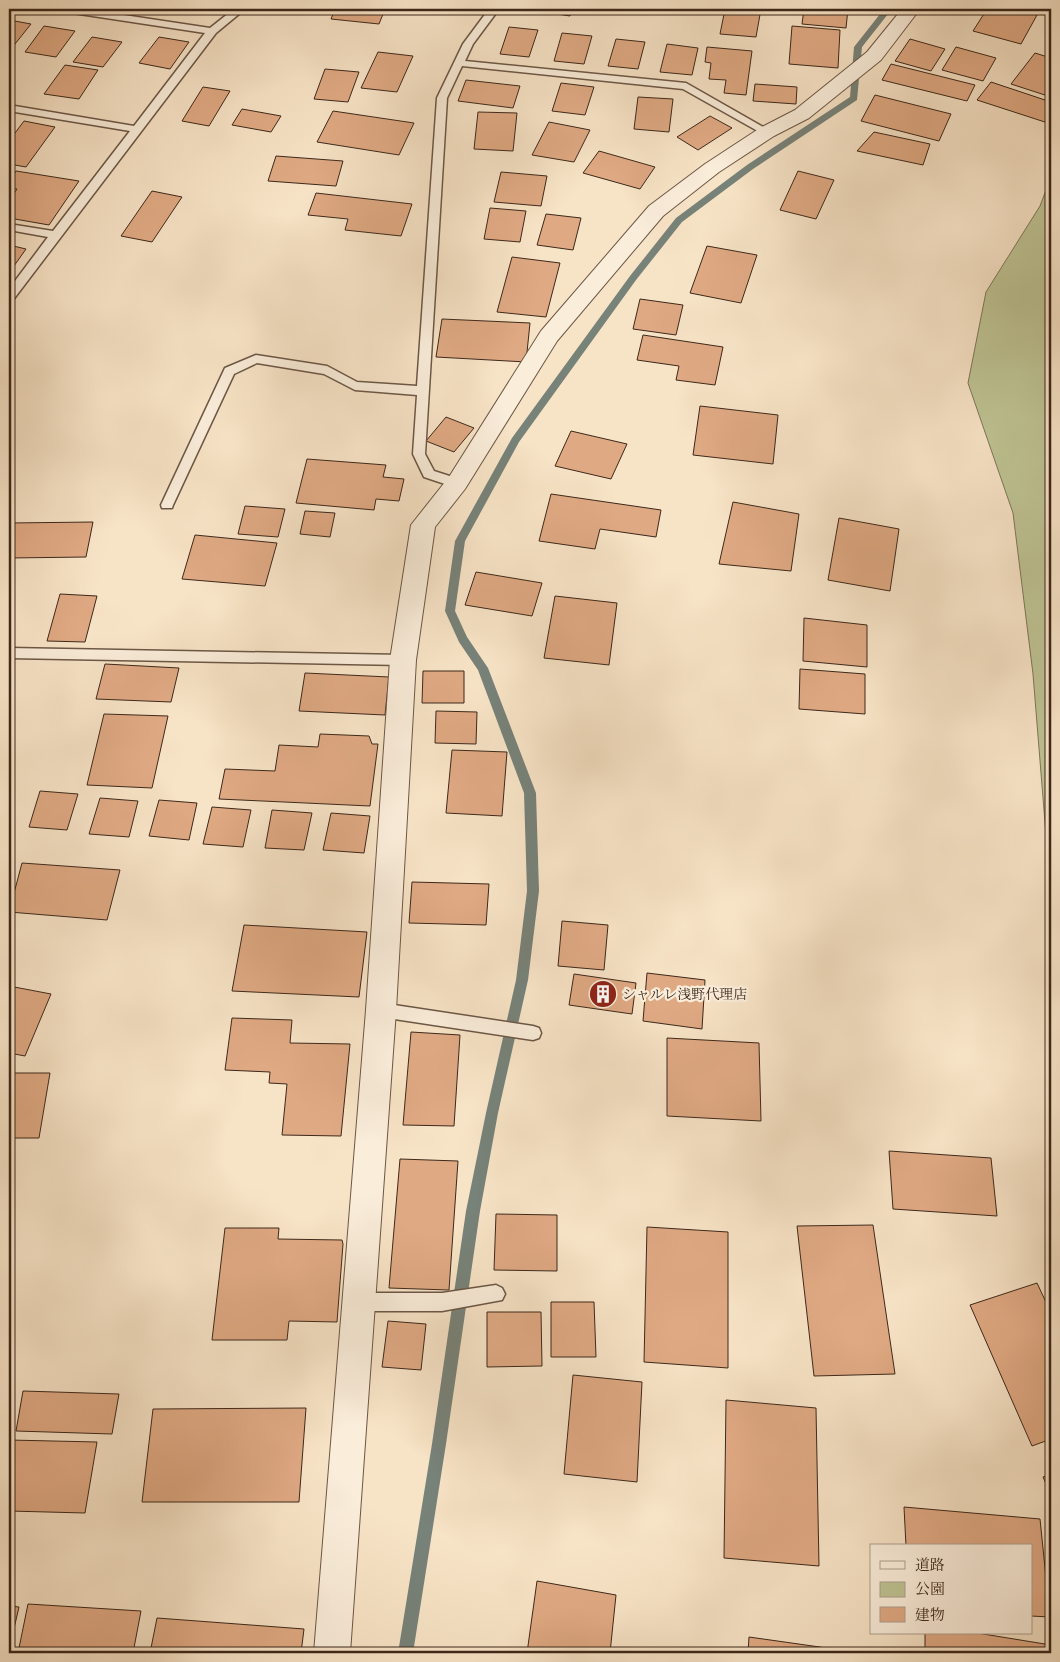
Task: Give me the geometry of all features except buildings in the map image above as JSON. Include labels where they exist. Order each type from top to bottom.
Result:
[{"type":"street","points":[[332,1653],[381,1010],[403,660],[423,525],[456,482],[549,336],[656,211],[712,168],[767,132],[802,114],[874,56],[911,9]]},
{"type":"lane","points":[[66,9],[212,31]]},
{"type":"lane","points":[[9,297],[212,31],[240,9]]},
{"type":"lane","points":[[456,482],[429,474],[419,454],[442,98],[468,44],[494,9]]},
{"type":"lane","points":[[458,63],[686,86],[767,132]]},
{"type":"lane","points":[[9,108],[136,129]]},
{"type":"lane","points":[[9,227],[55,235]]},
{"type":"lane","points":[[168,505],[229,371],[256,359],[327,370],[355,386],[423,391]]},
{"type":"lane","points":[[9,653],[403,660]]},
{"type":"lane","points":[[381,1010],[533,1033]]},
{"type":"lane","points":[[360,1302],[442,1302],[494,1295]]},
{"type":"green space","points":[[1051,177],[1051,897],[1033,674],[1013,513],[968,383],[986,292],[1040,206]]},
{"type":"waterway","points":[[405,1653],[439,1444],[473,1211],[492,1113],[522,980],[533,891],[530,793],[483,668],[463,639],[450,611],[460,541],[515,440],[633,278],[679,220],[750,167],[854,98],[858,47],[888,9]]},
{"type":"place","name":"シャルレ浅野代理店","points":[[603,994]]}]
